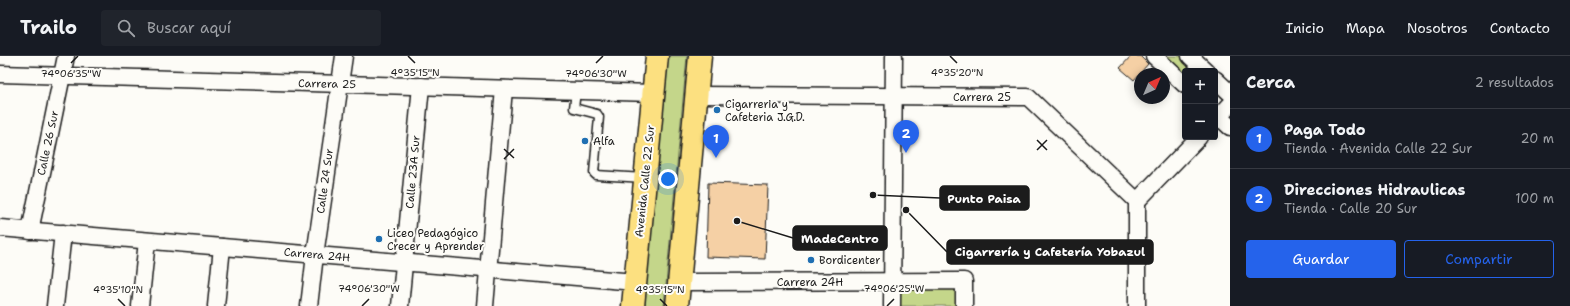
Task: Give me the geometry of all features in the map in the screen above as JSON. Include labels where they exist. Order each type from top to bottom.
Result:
[{"type":"main road","name":"Avenida Calle 22 Sur","points":[[633,306],[657,56]]},
{"type":"main road","points":[[677,306],[700,56]]},
{"type":"street","name":"Calle 26 Sur","points":[[30,231],[66,56]]},
{"type":"street","name":"Calle 24 Sur","points":[[309,306],[314,255],[344,56]]},
{"type":"street","points":[[892,306],[894,56]]},
{"type":"street","points":[[1154,56],[1182,82]]},
{"type":"street","points":[[1190,56],[1203,68]]},
{"type":"street","name":"Carrera 25","points":[[0,74],[653,93]]},
{"type":"street","points":[[1218,82],[1230,93]]},
{"type":"street","name":"Calle 23A Sur","points":[[400,306],[421,86]]},
{"type":"street","points":[[486,306],[504,89]]},
{"type":"street","name":"Carrera 25","points":[[696,95],[1028,98],[1138,201]]},
{"type":"street","points":[[1137,306],[1138,201],[1196,140]]},
{"type":"street","name":"Carrera 24H","points":[[0,228],[635,282]]},
{"type":"street","points":[[55,306],[62,233]]},
{"type":"street","points":[[140,306],[147,241]]},
{"type":"street","points":[[216,306],[222,247]]},
{"type":"street","name":"Carrera 24H","points":[[679,282],[964,281],[964,306]]},
{"type":"lane","points":[[576,90],[574,108],[597,114],[599,117],[594,173],[596,176],[645,178]]},
{"type":"green space","points":[[668,56],[687,56],[664,306],[644,306]]},
{"type":"green space","points":[[1164,56],[1182,56],[1194,68],[1182,68],[1182,73]]},
{"type":"green space","points":[[900,286],[957,288],[957,306],[899,306]]},
{"type":"building","points":[[1131,56],[1140,56],[1148,64],[1144,68],[1134,68],[1134,80],[1120,68]]},
{"type":"building","points":[[708,183],[768,185],[765,259],[706,257]]},
{"type":"place","name":"Cigarreria y Cafeteria J.G.D.","points":[[717,110]]},
{"type":"place","name":"Alfa","points":[[585,141]]},
{"type":"place","name":"Direcciones Hidraulicas","points":[[906,153]]},
{"type":"place","name":"Paga Todo","points":[[716,158]]},
{"type":"place","name":"Punto Paisa","points":[[873,195]]},
{"type":"place","name":"Cigarrería y Cafetería Yobazul","points":[[906,210]]},
{"type":"place","name":"MadeCentro","points":[[737,221]]},
{"type":"place","name":"Liceo Pedagógico Crecer y Aprender","points":[[379,239]]},
{"type":"place","name":"Bordicenter","points":[[811,260]]}]
